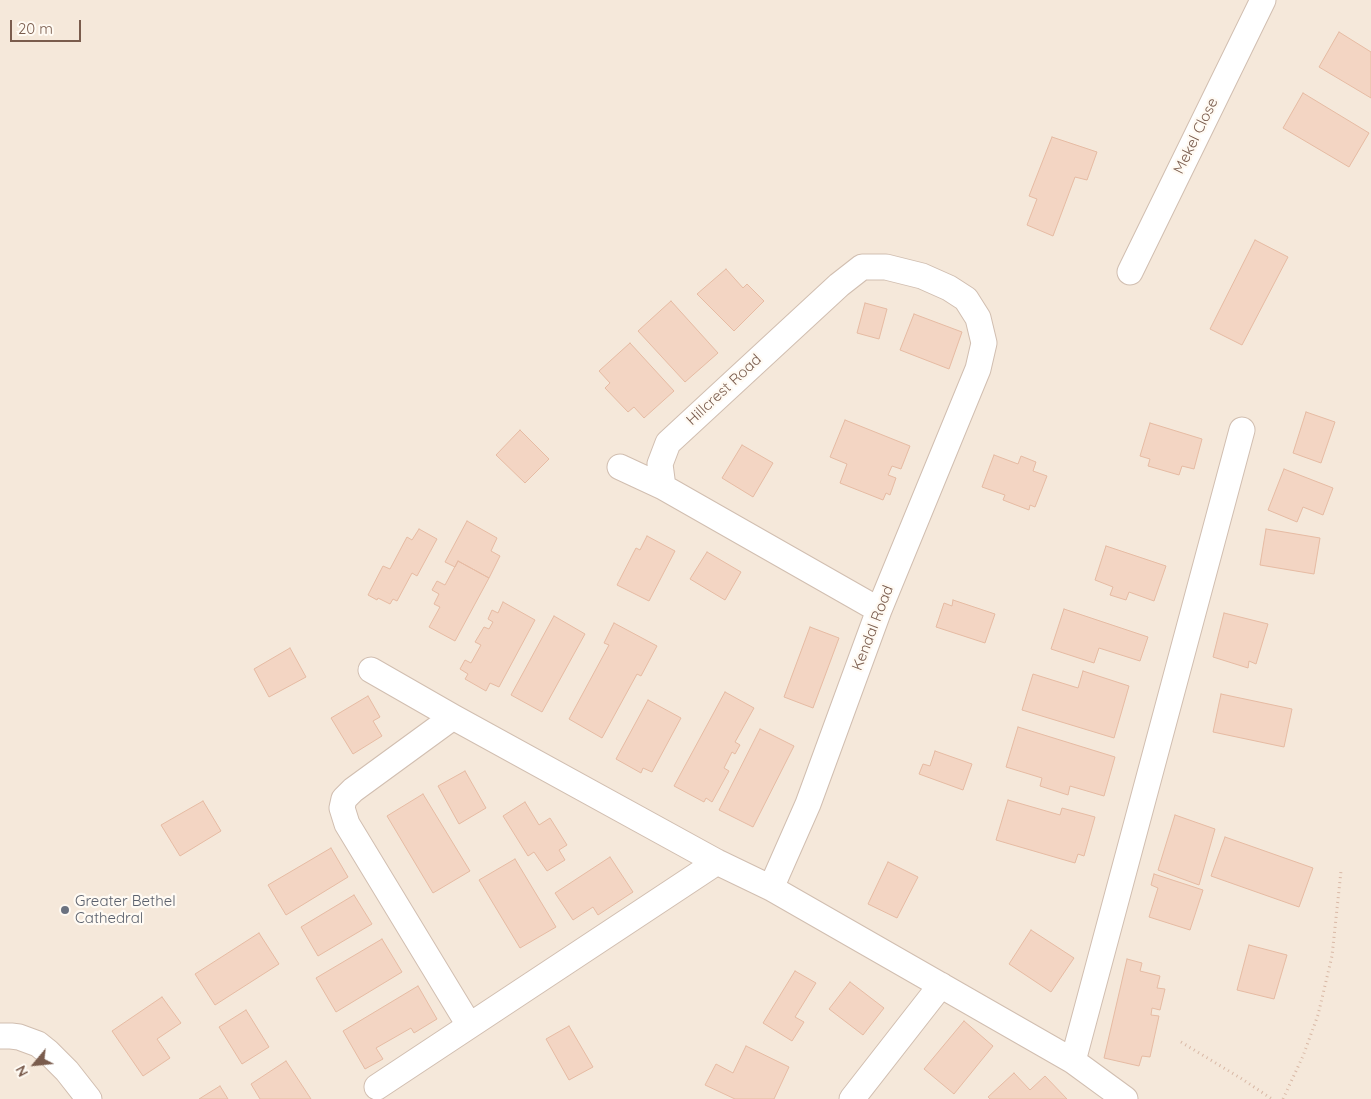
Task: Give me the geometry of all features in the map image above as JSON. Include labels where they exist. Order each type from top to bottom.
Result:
[{"type":"street","name":"Mekel Close","points":[[1130,272],[1263,0]]},
{"type":"street","name":"Hillcrest Road","points":[[663,487],[660,464],[668,443],[839,285],[862,267],[886,267],[922,276],[949,288],[966,299],[978,318],[984,343],[978,369]]},
{"type":"street","name":"Kendal Road","points":[[771,888],[808,804],[879,610],[978,369]]},
{"type":"street","points":[[1073,1061],[1242,430]]},
{"type":"street","points":[[620,467],[663,487],[879,610]]},
{"type":"street","points":[[370,670],[717,862],[771,888],[1073,1061],[1124,1099]]},
{"type":"street","points":[[453,717],[353,790],[344,799],[342,808],[347,824],[470,1025]]},
{"type":"street","points":[[377,1087],[717,862]]},
{"type":"street","points":[[852,1099],[940,985]]},
{"type":"street","points":[[0,1036],[11,1036],[38,1044],[67,1071],[89,1099]]},
{"type":"path","points":[[1283,1099],[1303,1056],[1318,1015],[1332,956],[1341,871]]},
{"type":"path","points":[[1181,1042],[1272,1099]]},
{"type":"shaded area","points":[[0,0],[1371,0],[1371,1099],[0,1099]]},
{"type":"building","points":[[1339,32],[1371,52],[1371,98],[1319,67]]},
{"type":"building","points":[[1303,93],[1369,133],[1349,167],[1283,128]]},
{"type":"building","points":[[1052,137],[1097,152],[1087,180],[1075,177],[1053,236],[1027,225],[1037,199],[1029,196]]},
{"type":"building","points":[[1255,240],[1288,257],[1242,345],[1210,329]]},
{"type":"building","points":[[726,269],[743,288],[747,284],[764,301],[734,331],[697,294]]},
{"type":"building","points":[[671,301],[718,353],[685,382],[638,331]]},
{"type":"building","points":[[865,303],[887,309],[879,339],[857,333]]},
{"type":"building","points":[[914,314],[962,332],[949,369],[900,350]]},
{"type":"building","points":[[630,343],[674,391],[644,418],[634,407],[628,412],[605,388],[610,383],[599,371]]},
{"type":"building","points":[[1306,412],[1335,422],[1321,463],[1293,453]]},
{"type":"building","points":[[845,420],[910,446],[901,469],[892,466],[888,475],[896,478],[890,495],[886,493],[883,500],[840,483],[847,464],[830,457]]},
{"type":"building","points":[[1150,423],[1202,439],[1194,469],[1182,466],[1179,475],[1148,466],[1150,459],[1140,456]]},
{"type":"building","points":[[520,430],[549,459],[525,483],[496,455]]},
{"type":"building","points":[[742,445],[773,463],[753,497],[722,478]]},
{"type":"building","points":[[994,455],[1018,464],[1021,456],[1036,462],[1033,471],[1047,476],[1035,507],[1030,505],[1029,510],[1003,500],[1005,495],[982,487]]},
{"type":"building","points":[[1284,469],[1333,488],[1323,515],[1303,507],[1297,522],[1268,510]]},
{"type":"building","points":[[467,521],[497,538],[491,551],[500,556],[489,578],[458,561],[455,567],[445,562]]},
{"type":"building","points":[[419,529],[437,539],[417,576],[412,573],[397,601],[393,599],[390,604],[368,595],[383,566],[390,569],[407,537],[412,540]]},
{"type":"building","points":[[1266,529],[1320,538],[1314,574],[1260,565]]},
{"type":"building","points":[[647,536],[675,551],[649,601],[617,585],[636,548],[640,550]]},
{"type":"building","points":[[1106,546],[1166,566],[1154,601],[1129,592],[1126,600],[1110,595],[1113,587],[1095,580]]},
{"type":"building","points":[[707,552],[741,572],[725,600],[690,579]]},
{"type":"building","points":[[458,561],[489,578],[455,641],[429,627],[440,607],[434,604],[439,594],[432,590],[437,581],[445,585]]},
{"type":"building","points":[[953,600],[995,614],[985,643],[936,627],[944,603],[952,606]]},
{"type":"building","points":[[503,602],[535,620],[499,687],[490,683],[486,691],[465,679],[468,674],[460,669],[465,660],[471,663],[481,645],[475,642],[484,627],[489,629],[493,622],[488,619],[492,610],[498,613]]},
{"type":"building","points":[[1064,609],[1148,637],[1140,661],[1099,648],[1094,663],[1051,649]]},
{"type":"building","points":[[1224,613],[1268,624],[1256,664],[1249,661],[1248,668],[1213,657]]},
{"type":"building","points":[[554,616],[585,634],[542,712],[511,695]]},
{"type":"building","points":[[614,623],[657,646],[641,676],[637,674],[602,738],[569,719],[609,645],[604,643]]},
{"type":"building","points":[[810,627],[839,638],[813,708],[784,697]]},
{"type":"building","points":[[290,648],[306,677],[269,697],[254,669]]},
{"type":"building","points":[[1083,671],[1129,686],[1114,738],[1022,710],[1033,674],[1078,688]]},
{"type":"building","points":[[725,692],[754,708],[735,742],[740,745],[735,754],[732,752],[724,768],[729,771],[712,802],[706,798],[704,802],[674,786]]},
{"type":"building","points":[[1221,694],[1292,709],[1284,747],[1213,732]]},
{"type":"building","points":[[368,696],[380,717],[373,721],[382,736],[353,754],[331,718]]},
{"type":"building","points":[[648,700],[681,718],[652,772],[643,768],[641,773],[616,759]]},
{"type":"building","points":[[1018,727],[1115,757],[1104,796],[1070,786],[1068,795],[1040,786],[1042,778],[1006,767]]},
{"type":"building","points":[[760,729],[794,746],[753,827],[719,810]]},
{"type":"building","points":[[935,751],[972,764],[963,790],[919,774],[923,764],[930,766]]},
{"type":"building","points":[[465,771],[486,808],[459,824],[438,786]]},
{"type":"building","points":[[423,794],[470,871],[433,893],[387,816]]},
{"type":"building","points":[[1008,800],[1060,815],[1062,808],[1095,817],[1084,856],[1078,854],[1075,863],[996,840]]},
{"type":"building","points":[[203,801],[221,831],[180,856],[161,825]]},
{"type":"building","points":[[525,802],[539,825],[550,818],[567,845],[559,850],[565,860],[547,871],[534,852],[528,856],[503,816]]},
{"type":"building","points":[[1175,815],[1215,829],[1199,885],[1158,870]]},
{"type":"building","points":[[1225,837],[1313,868],[1299,907],[1211,876]]},
{"type":"building","points":[[331,848],[348,877],[286,915],[268,885]]},
{"type":"building","points":[[610,857],[633,892],[598,915],[593,907],[573,920],[555,893]]},
{"type":"building","points":[[515,859],[556,927],[520,948],[479,880]]},
{"type":"building","points":[[888,862],[918,877],[897,918],[868,904]]},
{"type":"building","points":[[1154,874],[1203,890],[1190,930],[1149,917],[1158,888],[1151,885]]},
{"type":"building","points":[[354,895],[372,924],[318,956],[301,927]]},
{"type":"building","points":[[1031,930],[1074,958],[1051,992],[1009,964]]},
{"type":"building","points":[[259,933],[279,964],[215,1005],[195,974]]},
{"type":"building","points":[[382,939],[402,972],[336,1012],[316,978]]},
{"type":"building","points":[[1249,945],[1287,955],[1274,999],[1237,990]]},
{"type":"building","points":[[1127,959],[1142,963],[1140,971],[1160,976],[1157,988],[1165,989],[1160,1010],[1152,1008],[1151,1015],[1159,1016],[1150,1057],[1142,1056],[1139,1066],[1104,1058]]},
{"type":"building","points":[[795,971],[816,983],[795,1017],[804,1022],[792,1041],[763,1023]]},
{"type":"building","points":[[850,982],[884,1008],[863,1035],[829,1009]]},
{"type":"building","points":[[418,986],[437,1019],[414,1033],[411,1028],[376,1048],[383,1059],[365,1069],[343,1031]]},
{"type":"building","points":[[162,997],[181,1023],[157,1039],[170,1058],[143,1076],[112,1031]]},
{"type":"building","points":[[246,1010],[269,1047],[242,1064],[219,1027]]},
{"type":"building","points":[[964,1021],[993,1046],[954,1094],[924,1069]]},
{"type":"building","points":[[569,1026],[593,1067],[569,1080],[546,1039]]},
{"type":"building","points":[[746,1046],[789,1067],[774,1099],[735,1099],[705,1085],[716,1064],[733,1073]]},
{"type":"building","points":[[286,1061],[311,1099],[260,1099],[251,1084]]},
{"type":"building","points":[[1014,1073],[1030,1090],[1045,1076],[1067,1099],[990,1099],[988,1097]]},
{"type":"building","points":[[220,1086],[228,1099],[199,1099]]},
{"type":"place","name":"Greater Bethel Cathedral","points":[[65,910]]}]
